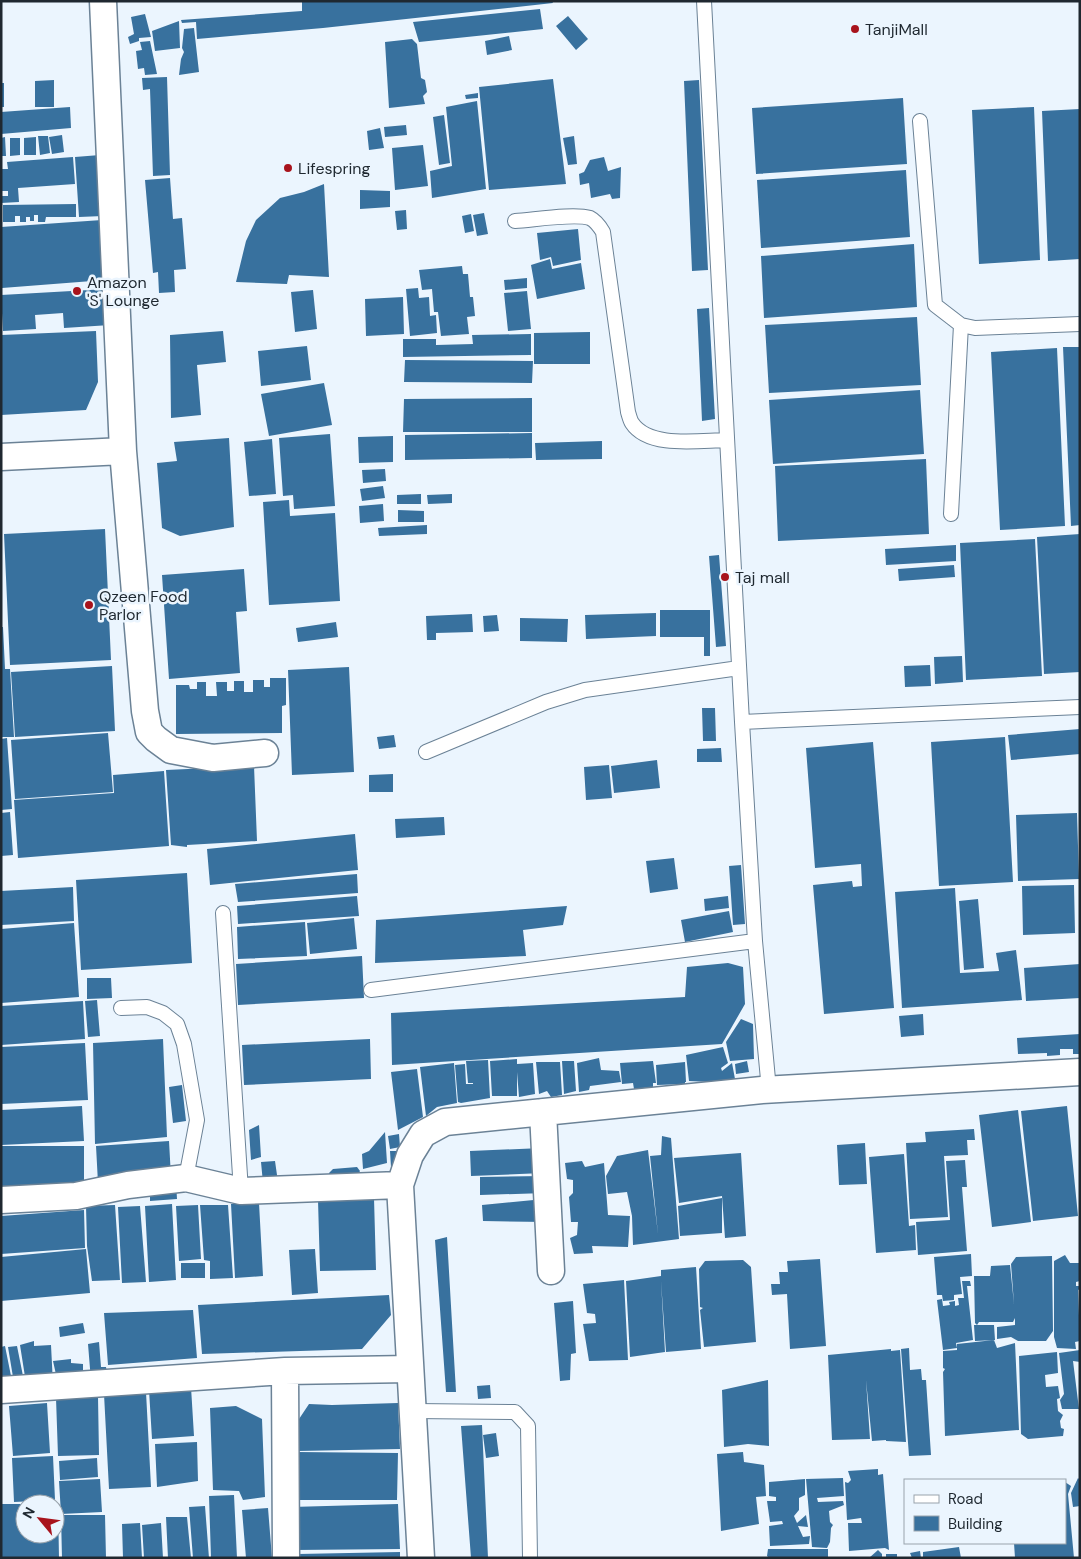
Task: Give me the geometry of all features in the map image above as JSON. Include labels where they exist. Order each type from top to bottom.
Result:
[{"type":"street","points":[[102,1],[123,451],[145,711],[149,732],[171,750],[213,758],[266,753]]},
{"type":"street","points":[[1,456],[123,451]]},
{"type":"street","points":[[421,1558],[400,1185],[410,1155],[423,1134],[445,1122],[769,1090],[1080,1072]]},
{"type":"street","points":[[543,1112],[551,1271]]},
{"type":"street","points":[[1,1200],[76,1196],[128,1185],[186,1178],[241,1191],[400,1185]]},
{"type":"street","points":[[1,1390],[285,1371],[410,1370]]},
{"type":"street","points":[[285,1371],[286,1558]]},
{"type":"lane","points":[[704,1],[755,941],[769,1090]]},
{"type":"lane","points":[[920,121],[935,306],[961,325],[975,328],[1080,324]]},
{"type":"lane","points":[[515,221],[579,216],[590,218],[598,224],[604,232],[628,412],[632,423],[640,431],[669,441],[727,440]]},
{"type":"lane","points":[[951,514],[961,325]]},
{"type":"lane","points":[[426,752],[546,702],[585,690],[740,668]]},
{"type":"lane","points":[[742,722],[1080,707]]},
{"type":"lane","points":[[223,913],[241,1191]]},
{"type":"lane","points":[[371,990],[755,941]]},
{"type":"lane","points":[[121,1008],[147,1007],[163,1014],[177,1024],[184,1044],[196,1120],[186,1178]]},
{"type":"lane","points":[[414,1411],[516,1412],[528,1426],[530,1558]]},
{"type":"building","points":[[302,1],[552,1],[553,3],[323,28],[197,39],[196,22],[182,23],[181,20],[302,11]]},
{"type":"building","points":[[540,9],[543,29],[419,42],[413,22]]},
{"type":"building","points":[[145,14],[151,37],[139,38],[139,41],[130,44],[128,37],[134,34],[131,17]]},
{"type":"building","points":[[568,16],[588,39],[576,50],[556,26]]},
{"type":"building","points":[[179,21],[180,48],[155,51],[152,31]]},
{"type":"building","points":[[194,28],[199,72],[179,75],[184,52],[182,48],[184,29]]},
{"type":"building","points":[[509,36],[512,50],[487,55],[485,41]]},
{"type":"building","points":[[412,39],[417,44],[421,78],[425,80],[427,92],[423,96],[425,104],[389,108],[385,42]]},
{"type":"building","points":[[150,41],[157,74],[145,75],[144,68],[138,69],[136,51],[142,50],[140,42]]},
{"type":"building","points":[[167,77],[170,175],[153,176],[150,89],[143,90],[142,78]]},
{"type":"building","points":[[553,79],[566,184],[489,190],[479,87]]},
{"type":"building","points":[[54,80],[54,107],[35,107],[35,81]]},
{"type":"building","points":[[699,80],[708,270],[692,271],[684,81]]},
{"type":"building","points":[[1,83],[4,83],[4,107],[1,107]]},
{"type":"building","points":[[478,93],[478,98],[466,99],[465,95]]},
{"type":"building","points":[[903,98],[907,164],[756,174],[752,108]]},
{"type":"building","points":[[477,101],[486,189],[432,198],[430,171],[452,166],[446,107]]},
{"type":"building","points":[[70,107],[71,128],[1,134],[1,112]]},
{"type":"building","points":[[1034,107],[1040,260],[979,264],[972,110]]},
{"type":"building","points":[[1080,109],[1080,259],[1048,261],[1042,111]]},
{"type":"building","points":[[444,115],[450,163],[439,165],[433,117]]},
{"type":"building","points":[[406,125],[407,135],[385,137],[384,127]]},
{"type":"building","points":[[380,128],[384,148],[369,150],[367,131]]},
{"type":"building","points":[[62,135],[64,152],[52,154],[49,137]]},
{"type":"building","points":[[38,136],[48,136],[50,153],[40,155]]},
{"type":"building","points":[[574,136],[577,164],[568,165],[563,138]]},
{"type":"building","points":[[5,137],[6,156],[1,156],[1,138]]},
{"type":"building","points":[[36,137],[36,155],[24,155],[24,138]]},
{"type":"building","points":[[10,138],[20,138],[20,155],[10,156]]},
{"type":"building","points":[[423,145],[428,186],[395,190],[392,148]]},
{"type":"building","points":[[100,155],[103,216],[79,217],[75,157]]},
{"type":"building","points":[[73,157],[75,184],[18,188],[19,202],[1,203],[1,196],[8,196],[8,191],[1,191],[1,169],[8,169],[7,162]]},
{"type":"building","points":[[604,157],[608,171],[621,167],[620,198],[612,199],[610,194],[591,198],[589,183],[580,185],[579,174],[584,172],[590,160]]},
{"type":"building","points":[[906,170],[910,237],[761,248],[757,180]]},
{"type":"building","points":[[170,178],[173,219],[182,218],[186,269],[174,270],[175,292],[159,293],[158,272],[153,273],[145,180]]},
{"type":"building","points":[[324,184],[329,277],[289,275],[287,284],[236,282],[246,241],[256,220],[280,198],[304,192]]},
{"type":"building","points":[[360,190],[390,191],[390,207],[360,209]]},
{"type":"building","points":[[76,204],[76,217],[46,217],[45,222],[38,222],[38,215],[34,215],[34,221],[30,221],[30,217],[26,217],[26,222],[20,222],[20,216],[15,216],[15,222],[3,222],[3,205]]},
{"type":"building","points":[[406,210],[407,229],[397,230],[395,211]]},
{"type":"building","points":[[484,213],[488,234],[477,236],[473,215]]},
{"type":"building","points":[[471,214],[474,231],[465,233],[462,216]]},
{"type":"building","points":[[102,220],[105,280],[2,288],[1,227]]},
{"type":"building","points":[[578,229],[581,260],[553,266],[551,257],[540,260],[537,233]]},
{"type":"building","points":[[914,244],[917,307],[764,318],[761,256]]},
{"type":"building","points":[[550,259],[552,269],[581,263],[585,289],[537,299],[531,265]]},
{"type":"building","points":[[462,266],[463,274],[468,274],[470,297],[473,297],[475,316],[467,317],[469,334],[441,336],[438,312],[434,312],[432,289],[422,290],[419,270]]},
{"type":"building","points":[[527,278],[527,288],[505,290],[504,280]]},
{"type":"building","points":[[418,288],[419,298],[429,297],[430,316],[436,315],[437,333],[410,336],[406,289]]},
{"type":"building","points":[[107,289],[110,325],[64,328],[63,313],[35,315],[36,329],[3,331],[1,295]]},
{"type":"building","points":[[313,290],[317,329],[295,332],[291,292]]},
{"type":"building","points":[[527,291],[531,329],[508,331],[504,293]]},
{"type":"building","points":[[403,297],[404,334],[366,336],[365,299]]},
{"type":"building","points":[[709,308],[715,419],[702,421],[697,309]]},
{"type":"building","points":[[917,317],[921,385],[769,393],[765,325]]},
{"type":"building","points":[[96,331],[98,382],[86,410],[1,415],[1,335]]},
{"type":"building","points":[[223,331],[226,362],[197,365],[201,415],[171,418],[170,335]]},
{"type":"building","points":[[590,332],[590,364],[534,364],[534,333]]},
{"type":"building","points":[[531,334],[531,355],[403,357],[403,339],[436,339],[436,345],[473,344],[472,335]]},
{"type":"building","points":[[307,346],[311,380],[261,386],[258,351]]},
{"type":"building","points":[[1063,347],[1080,347],[1080,525],[1071,526]]},
{"type":"building","points":[[1057,348],[1065,526],[1000,530],[991,352]]},
{"type":"building","points":[[405,360],[533,361],[532,383],[404,382]]},
{"type":"building","points":[[324,383],[332,425],[269,436],[261,394]]},
{"type":"building","points":[[920,390],[924,454],[773,464],[769,400]]},
{"type":"building","points":[[532,398],[532,432],[403,432],[404,399]]},
{"type":"building","points":[[532,433],[532,458],[405,460],[405,435]]},
{"type":"building","points":[[330,434],[335,506],[294,509],[293,495],[283,496],[279,438]]},
{"type":"building","points":[[393,436],[393,462],[359,463],[358,437]]},
{"type":"building","points":[[229,438],[234,527],[180,536],[162,528],[157,463],[177,461],[174,442]]},
{"type":"building","points":[[272,439],[276,494],[249,496],[244,442]]},
{"type":"building","points":[[602,441],[602,459],[536,460],[535,443]]},
{"type":"building","points":[[926,459],[929,534],[778,541],[775,466]]},
{"type":"building","points":[[385,469],[386,481],[363,483],[362,470]]},
{"type":"building","points":[[383,486],[385,498],[362,501],[360,489]]},
{"type":"building","points":[[421,494],[421,504],[397,504],[397,495]]},
{"type":"building","points":[[452,494],[452,503],[428,504],[427,495]]},
{"type":"building","points":[[289,500],[290,516],[335,513],[340,601],[269,605],[263,502]]},
{"type":"building","points":[[383,504],[384,521],[360,523],[359,506]]},
{"type":"building","points":[[398,510],[424,511],[424,522],[398,522]]},
{"type":"building","points":[[427,525],[427,534],[379,536],[378,528]]},
{"type":"building","points":[[105,529],[111,660],[10,665],[4,534]]},
{"type":"building","points":[[1080,534],[1080,672],[1044,674],[1037,537]]},
{"type":"building","points":[[1035,539],[1042,676],[966,680],[960,543]]},
{"type":"building","points":[[956,545],[956,561],[886,565],[885,549]]},
{"type":"building","points":[[719,555],[726,646],[716,647],[709,556]]},
{"type":"building","points":[[954,565],[955,577],[899,581],[898,569]]},
{"type":"building","points":[[244,569],[247,611],[236,612],[240,673],[169,679],[162,575]]},
{"type":"building","points":[[660,610],[710,610],[710,656],[704,656],[704,637],[660,637]]},
{"type":"building","points":[[656,613],[656,636],[586,639],[585,615]]},
{"type":"building","points":[[472,614],[473,632],[436,633],[436,640],[427,640],[426,616]]},
{"type":"building","points":[[497,615],[499,631],[484,632],[483,616]]},
{"type":"building","points":[[520,618],[568,619],[567,642],[520,641]]},
{"type":"building","points":[[336,622],[338,637],[298,642],[296,628]]},
{"type":"building","points":[[1,627],[3,627],[5,669],[10,669],[14,737],[1,737]]},
{"type":"building","points":[[962,656],[963,682],[935,684],[934,657]]},
{"type":"building","points":[[930,665],[931,686],[905,687],[904,666]]},
{"type":"building","points":[[112,666],[115,731],[15,737],[11,672]]},
{"type":"building","points":[[349,667],[354,772],[292,775],[288,670]]},
{"type":"building","points":[[270,678],[286,678],[286,705],[282,706],[282,733],[176,734],[176,685],[189,685],[190,689],[197,689],[197,682],[206,682],[206,696],[217,696],[216,682],[227,682],[227,691],[234,691],[234,681],[244,681],[244,692],[253,692],[253,680],[264,680],[264,687],[270,687]]},
{"type":"building","points":[[702,708],[715,708],[716,741],[703,741]]},
{"type":"building","points":[[1080,729],[1080,754],[1011,760],[1008,735]]},
{"type":"building","points":[[108,733],[113,792],[15,799],[11,740]]},
{"type":"building","points":[[394,735],[396,747],[379,749],[377,737]]},
{"type":"building","points":[[1005,737],[1013,882],[939,886],[931,742]]},
{"type":"building","points":[[7,738],[12,809],[1,810],[1,739]]},
{"type":"building","points":[[873,742],[894,1008],[824,1014],[813,885],[852,881],[853,887],[862,886],[861,864],[815,868],[806,748]]},
{"type":"building","points":[[721,748],[722,762],[697,762],[697,749]]},
{"type":"building","points":[[657,760],[660,788],[614,793],[611,766]]},
{"type":"building","points":[[609,765],[612,798],[586,800],[584,767]]},
{"type":"building","points":[[254,766],[257,841],[187,845],[187,847],[171,845],[166,770]]},
{"type":"building","points":[[164,771],[169,846],[18,858],[14,800],[114,793],[113,775]]},
{"type":"building","points":[[393,774],[393,792],[369,792],[369,775]]},
{"type":"building","points":[[10,812],[13,855],[1,856],[1,813]]},
{"type":"building","points":[[1077,813],[1079,879],[1018,881],[1016,815]]},
{"type":"building","points":[[444,817],[445,835],[396,838],[395,819]]},
{"type":"building","points":[[355,834],[358,870],[210,885],[207,849]]},
{"type":"building","points":[[674,858],[678,889],[650,893],[646,861]]},
{"type":"building","points":[[741,865],[745,924],[733,925],[729,866]]},
{"type":"building","points":[[187,873],[192,963],[81,970],[76,880]]},
{"type":"building","points":[[357,874],[358,893],[238,902],[235,884]]},
{"type":"building","points":[[1074,885],[1075,933],[1023,935],[1022,886]]},
{"type":"building","points":[[73,887],[74,921],[1,925],[1,891]]},
{"type":"building","points":[[955,888],[960,973],[999,971],[996,953],[1016,950],[1022,1000],[902,1008],[895,892]]},
{"type":"building","points":[[357,896],[359,916],[238,924],[237,906]]},
{"type":"building","points":[[728,896],[729,908],[705,911],[704,899]]},
{"type":"building","points":[[978,899],[984,968],[964,970],[959,901]]},
{"type":"building","points":[[567,906],[563,925],[523,930],[526,956],[375,963],[376,920]]},
{"type":"building","points":[[729,911],[733,932],[685,942],[681,920]]},
{"type":"building","points":[[354,918],[357,949],[310,954],[307,923]]},
{"type":"building","points":[[305,922],[307,956],[238,959],[237,927]]},
{"type":"building","points":[[74,923],[79,997],[1,1003],[1,929]]},
{"type":"building","points":[[362,956],[364,998],[238,1005],[236,964]]},
{"type":"building","points":[[728,963],[743,967],[745,1004],[722,1044],[392,1065],[391,1013],[685,997],[687,967]]},
{"type":"building","points":[[1080,964],[1080,998],[1026,1001],[1024,968]]},
{"type":"building","points":[[87,978],[111,978],[112,998],[87,999]]},
{"type":"building","points":[[97,1000],[100,1036],[88,1037],[85,1001]]},
{"type":"building","points":[[83,1001],[85,1039],[1,1045],[1,1006]]},
{"type":"building","points":[[923,1014],[924,1035],[901,1037],[899,1016]]},
{"type":"building","points":[[741,1019],[753,1024],[754,1059],[730,1061],[726,1042]]},
{"type":"building","points":[[1080,1034],[1080,1054],[1073,1054],[1073,1049],[1060,1049],[1060,1055],[1047,1056],[1047,1053],[1018,1054],[1017,1038]]},
{"type":"building","points":[[163,1039],[167,1137],[95,1144],[93,1043]]},
{"type":"building","points":[[370,1039],[371,1079],[244,1085],[242,1045]]},
{"type":"building","points":[[85,1043],[88,1100],[1,1104],[1,1047]]},
{"type":"building","points":[[723,1047],[728,1063],[721,1068],[722,1071],[732,1063],[735,1079],[725,1083],[711,1084],[710,1082],[689,1081],[686,1055]]},
{"type":"building","points":[[599,1058],[601,1070],[619,1071],[621,1082],[590,1086],[589,1090],[579,1092],[577,1063]]},
{"type":"building","points":[[517,1059],[517,1064],[533,1063],[535,1094],[519,1097],[517,1072],[517,1096],[492,1096],[490,1061]]},
{"type":"building","points":[[488,1060],[490,1098],[458,1102],[455,1065],[465,1064],[466,1084],[473,1084],[468,1083],[466,1061]]},
{"type":"building","points":[[562,1061],[574,1061],[576,1091],[564,1094]]},
{"type":"building","points":[[653,1061],[656,1083],[653,1083],[653,1087],[634,1089],[633,1083],[622,1084],[620,1063]]},
{"type":"building","points":[[747,1061],[749,1072],[736,1074],[735,1064]]},
{"type":"building","points":[[536,1062],[560,1062],[562,1095],[551,1097],[547,1091],[539,1094]]},
{"type":"building","points":[[685,1062],[685,1084],[657,1085],[656,1065]]},
{"type":"building","points":[[454,1063],[457,1103],[437,1107],[426,1116],[420,1067]]},
{"type":"building","points":[[417,1069],[423,1117],[398,1130],[391,1072]]},
{"type":"building","points":[[182,1085],[186,1121],[173,1123],[169,1087]]},
{"type":"building","points":[[82,1106],[84,1141],[1,1145],[1,1110]]},
{"type":"building","points":[[1067,1106],[1078,1216],[1033,1221],[1021,1111]]},
{"type":"building","points":[[1018,1110],[1031,1222],[992,1227],[979,1115]]},
{"type":"building","points":[[259,1125],[261,1157],[251,1160],[249,1130]]},
{"type":"building","points":[[974,1129],[975,1140],[967,1140],[968,1155],[944,1156],[948,1217],[910,1219],[906,1143],[926,1142],[925,1132]]},
{"type":"building","points":[[385,1132],[387,1163],[363,1169],[362,1154],[369,1151]]},
{"type":"building","points":[[399,1134],[400,1147],[390,1149],[388,1136]]},
{"type":"building","points":[[662,1136],[671,1138],[679,1239],[633,1245],[632,1216],[627,1192],[608,1194],[606,1176],[617,1156],[648,1150],[658,1234],[650,1156],[661,1155]]},
{"type":"building","points":[[169,1141],[171,1177],[98,1183],[96,1146]]},
{"type":"building","points":[[865,1143],[867,1184],[839,1185],[837,1145]]},
{"type":"building","points":[[1,1146],[84,1146],[84,1189],[1,1189]]},
{"type":"building","points":[[542,1148],[543,1173],[471,1176],[470,1151]]},
{"type":"building","points":[[390,1151],[401,1151],[402,1166],[391,1167]]},
{"type":"building","points":[[741,1153],[746,1236],[725,1238],[722,1196],[679,1203],[674,1158]]},
{"type":"building","points":[[904,1154],[909,1226],[915,1225],[916,1250],[876,1253],[869,1157]]},
{"type":"building","points":[[965,1160],[967,1187],[962,1187],[967,1251],[918,1255],[916,1222],[950,1220],[946,1161]]},
{"type":"building","points":[[275,1161],[278,1182],[263,1183],[261,1162]]},
{"type":"building","points":[[582,1161],[585,1167],[604,1163],[608,1215],[630,1216],[628,1247],[592,1246],[593,1253],[574,1254],[570,1238],[577,1235],[578,1222],[571,1222],[569,1197],[573,1193],[573,1180],[567,1179],[565,1163]]},
{"type":"building","points":[[357,1167],[360,1171],[355,1180],[331,1181],[329,1173],[333,1169]]},
{"type":"building","points":[[544,1176],[545,1193],[480,1195],[480,1177]]},
{"type":"building","points":[[176,1182],[177,1199],[150,1201],[150,1184]]},
{"type":"building","points":[[374,1198],[376,1270],[320,1271],[318,1200]]},
{"type":"building","points":[[722,1198],[722,1233],[680,1236],[678,1206]]},
{"type":"building","points":[[544,1199],[546,1222],[483,1221],[482,1205]]},
{"type":"building","points":[[259,1203],[263,1276],[235,1278],[231,1204]]},
{"type":"building","points":[[172,1204],[176,1280],[149,1282],[145,1206]]},
{"type":"building","points":[[115,1205],[120,1280],[92,1281],[87,1246],[86,1206]]},
{"type":"building","points":[[198,1205],[201,1259],[179,1261],[176,1206]]},
{"type":"building","points":[[200,1205],[228,1205],[233,1278],[210,1279],[210,1261],[204,1260]]},
{"type":"building","points":[[140,1206],[146,1282],[122,1283],[118,1207]]},
{"type":"building","points":[[84,1210],[85,1248],[1,1254],[1,1216]]},
{"type":"building","points":[[447,1237],[456,1392],[446,1392],[435,1240]]},
{"type":"building","points":[[86,1249],[90,1293],[1,1301],[1,1257]]},
{"type":"building","points":[[315,1249],[318,1293],[292,1295],[289,1250]]},
{"type":"building","points":[[971,1254],[972,1276],[960,1277],[962,1294],[954,1295],[954,1300],[943,1301],[942,1295],[937,1295],[934,1257]]},
{"type":"building","points":[[1065,1255],[1070,1263],[1080,1263],[1080,1281],[1076,1282],[1076,1286],[1080,1286],[1078,1290],[1080,1341],[1075,1342],[1076,1349],[1057,1348],[1054,1337],[1054,1261]]},
{"type":"building","points":[[1052,1256],[1053,1331],[1046,1341],[1018,1341],[1011,1337],[997,1339],[997,1327],[1015,1325],[1015,1318],[1013,1322],[979,1322],[977,1325],[975,1323],[974,1276],[990,1276],[991,1266],[1010,1265],[1014,1304],[1011,1264],[1016,1257]]},
{"type":"building","points":[[820,1259],[826,1346],[790,1349],[787,1294],[772,1295],[771,1284],[780,1284],[779,1272],[788,1272],[787,1261]]},
{"type":"building","points":[[743,1260],[751,1267],[756,1342],[704,1347],[700,1310],[703,1308],[700,1307],[699,1269],[705,1261]]},
{"type":"building","points":[[181,1263],[205,1263],[205,1278],[181,1278]]},
{"type":"building","points":[[696,1267],[701,1349],[666,1352],[661,1281],[665,1352],[630,1357],[626,1281],[661,1276],[661,1270]]},
{"type":"building","points":[[624,1280],[628,1360],[589,1361],[583,1324],[596,1323],[595,1314],[587,1313],[583,1284]]},
{"type":"building","points":[[962,1281],[970,1281],[971,1286],[967,1286],[973,1340],[956,1343],[957,1348],[943,1350],[937,1300],[942,1299],[943,1306],[950,1305],[949,1302],[955,1301],[955,1306],[959,1305],[958,1298],[964,1298]]},
{"type":"building","points":[[389,1295],[391,1315],[362,1349],[202,1354],[198,1305]]},
{"type":"building","points":[[573,1301],[576,1353],[571,1354],[570,1380],[560,1381],[554,1303]]},
{"type":"building","points":[[193,1310],[197,1358],[108,1365],[104,1313]]},
{"type":"building","points":[[83,1323],[85,1333],[60,1337],[59,1327]]},
{"type":"building","points":[[974,1325],[994,1325],[995,1340],[975,1341]]},
{"type":"building","points":[[994,1340],[997,1348],[1015,1343],[1019,1430],[945,1436],[943,1372],[945,1369],[943,1368],[943,1351],[957,1350],[957,1344]]},
{"type":"building","points":[[34,1341],[34,1346],[51,1345],[53,1384],[26,1383],[20,1345]]},
{"type":"building","points":[[99,1342],[101,1367],[106,1367],[108,1380],[91,1381],[88,1344]]},
{"type":"building","points":[[5,1346],[12,1381],[1,1383],[1,1347]]},
{"type":"building","points":[[17,1346],[24,1381],[14,1383],[8,1347]]},
{"type":"building","points":[[909,1348],[910,1370],[921,1369],[922,1380],[926,1380],[931,1455],[909,1456],[901,1349]]},
{"type":"building","points":[[891,1349],[891,1351],[900,1350],[906,1442],[872,1441],[866,1380],[870,1439],[832,1440],[828,1355]]},
{"type":"building","points":[[1080,1350],[1080,1362],[1073,1361],[1079,1409],[1062,1409],[1060,1400],[1064,1394],[1059,1353]]},
{"type":"building","points":[[1057,1352],[1058,1373],[1045,1375],[1046,1387],[1058,1386],[1060,1398],[1057,1399],[1058,1411],[1063,1415],[1060,1421],[1061,1428],[1064,1429],[1063,1436],[1028,1439],[1021,1434],[1019,1356]]},
{"type":"building","points":[[71,1359],[71,1363],[83,1364],[83,1382],[57,1379],[53,1361]]},
{"type":"building","points":[[768,1380],[769,1446],[748,1444],[724,1447],[722,1390]]},
{"type":"building","points":[[490,1385],[491,1398],[478,1399],[477,1386]]},
{"type":"building","points":[[191,1387],[194,1436],[152,1439],[149,1390]]},
{"type":"building","points":[[146,1392],[151,1487],[109,1489],[104,1394]]},
{"type":"building","points":[[98,1397],[99,1455],[58,1456],[56,1398]]},
{"type":"building","points":[[47,1403],[50,1453],[13,1456],[9,1406]]},
{"type":"building","points":[[398,1403],[400,1449],[298,1451],[297,1422],[309,1404]]},
{"type":"building","points":[[236,1406],[262,1419],[265,1497],[243,1500],[239,1491],[213,1490],[210,1408]]},
{"type":"building","points":[[482,1425],[488,1558],[471,1558],[461,1426]]},
{"type":"building","points":[[496,1433],[499,1456],[486,1458],[483,1435]]},
{"type":"building","points":[[197,1442],[198,1481],[157,1487],[155,1444]]},
{"type":"building","points":[[297,1452],[398,1453],[397,1500],[297,1500]]},
{"type":"building","points":[[743,1452],[744,1462],[764,1465],[766,1496],[756,1497],[759,1524],[721,1531],[717,1454]]},
{"type":"building","points":[[53,1456],[55,1494],[15,1494],[14,1502],[12,1458]]},
{"type":"building","points":[[97,1458],[98,1477],[60,1480],[59,1461]]},
{"type":"building","points":[[878,1469],[878,1475],[883,1474],[889,1550],[885,1548],[849,1551],[848,1523],[862,1523],[861,1518],[847,1520],[845,1482],[848,1483],[851,1480],[848,1471]]},
{"type":"building","points":[[843,1478],[844,1496],[817,1498],[818,1502],[843,1501],[844,1505],[829,1511],[830,1522],[833,1525],[827,1548],[812,1547],[806,1479]]},
{"type":"building","points":[[1078,1478],[1080,1480],[1080,1506],[1073,1507],[1071,1493]]},
{"type":"building","points":[[100,1479],[102,1512],[65,1514],[65,1494],[60,1494],[59,1481]]},
{"type":"building","points":[[805,1479],[805,1495],[799,1498],[799,1510],[794,1516],[797,1523],[806,1515],[808,1527],[798,1526],[803,1537],[810,1536],[809,1544],[770,1546],[769,1526],[783,1524],[782,1521],[770,1522],[767,1501],[776,1501],[776,1497],[769,1496],[769,1482]]},
{"type":"building","points":[[1066,1483],[1071,1486],[1068,1494],[1074,1558],[1015,1558],[1014,1544],[1066,1544]]},
{"type":"building","points":[[234,1495],[237,1558],[211,1558],[209,1496]]},
{"type":"building","points":[[1,1504],[15,1504],[15,1544],[59,1544],[59,1558],[1,1558]]},
{"type":"building","points":[[398,1504],[400,1549],[294,1550],[291,1507]]},
{"type":"building","points":[[205,1506],[209,1558],[193,1558],[189,1507]]},
{"type":"building","points":[[268,1508],[272,1558],[246,1558],[242,1510]]},
{"type":"building","points":[[65,1515],[105,1515],[106,1558],[62,1558],[62,1544],[65,1544]]},
{"type":"building","points":[[166,1517],[187,1517],[191,1558],[168,1558]]},
{"type":"building","points":[[140,1523],[142,1558],[123,1558],[122,1524]]},
{"type":"building","points":[[161,1523],[163,1558],[144,1558],[142,1525]]},
{"type":"building","points":[[959,1547],[961,1558],[923,1558],[923,1552]]},
{"type":"building","points":[[768,1549],[828,1549],[828,1558],[769,1558],[767,1556]]},
{"type":"building","points":[[878,1550],[882,1554],[882,1558],[869,1558]]},
{"type":"building","points":[[920,1551],[921,1558],[912,1558],[910,1553]]},
{"type":"building","points":[[400,1552],[400,1558],[298,1558],[298,1554]]},
{"type":"building","points":[[886,1554],[897,1554],[897,1558],[886,1558]]},
{"type":"place","name":"TanjiMall","points":[[855,29]]},
{"type":"place","name":"Lifespring","points":[[288,168]]},
{"type":"place","name":"Amazon 'S' Lounge","points":[[77,291]]},
{"type":"place","name":"Taj mall","points":[[725,577]]},
{"type":"place","name":"Qzeen Food Parlor","points":[[89,605]]}]
